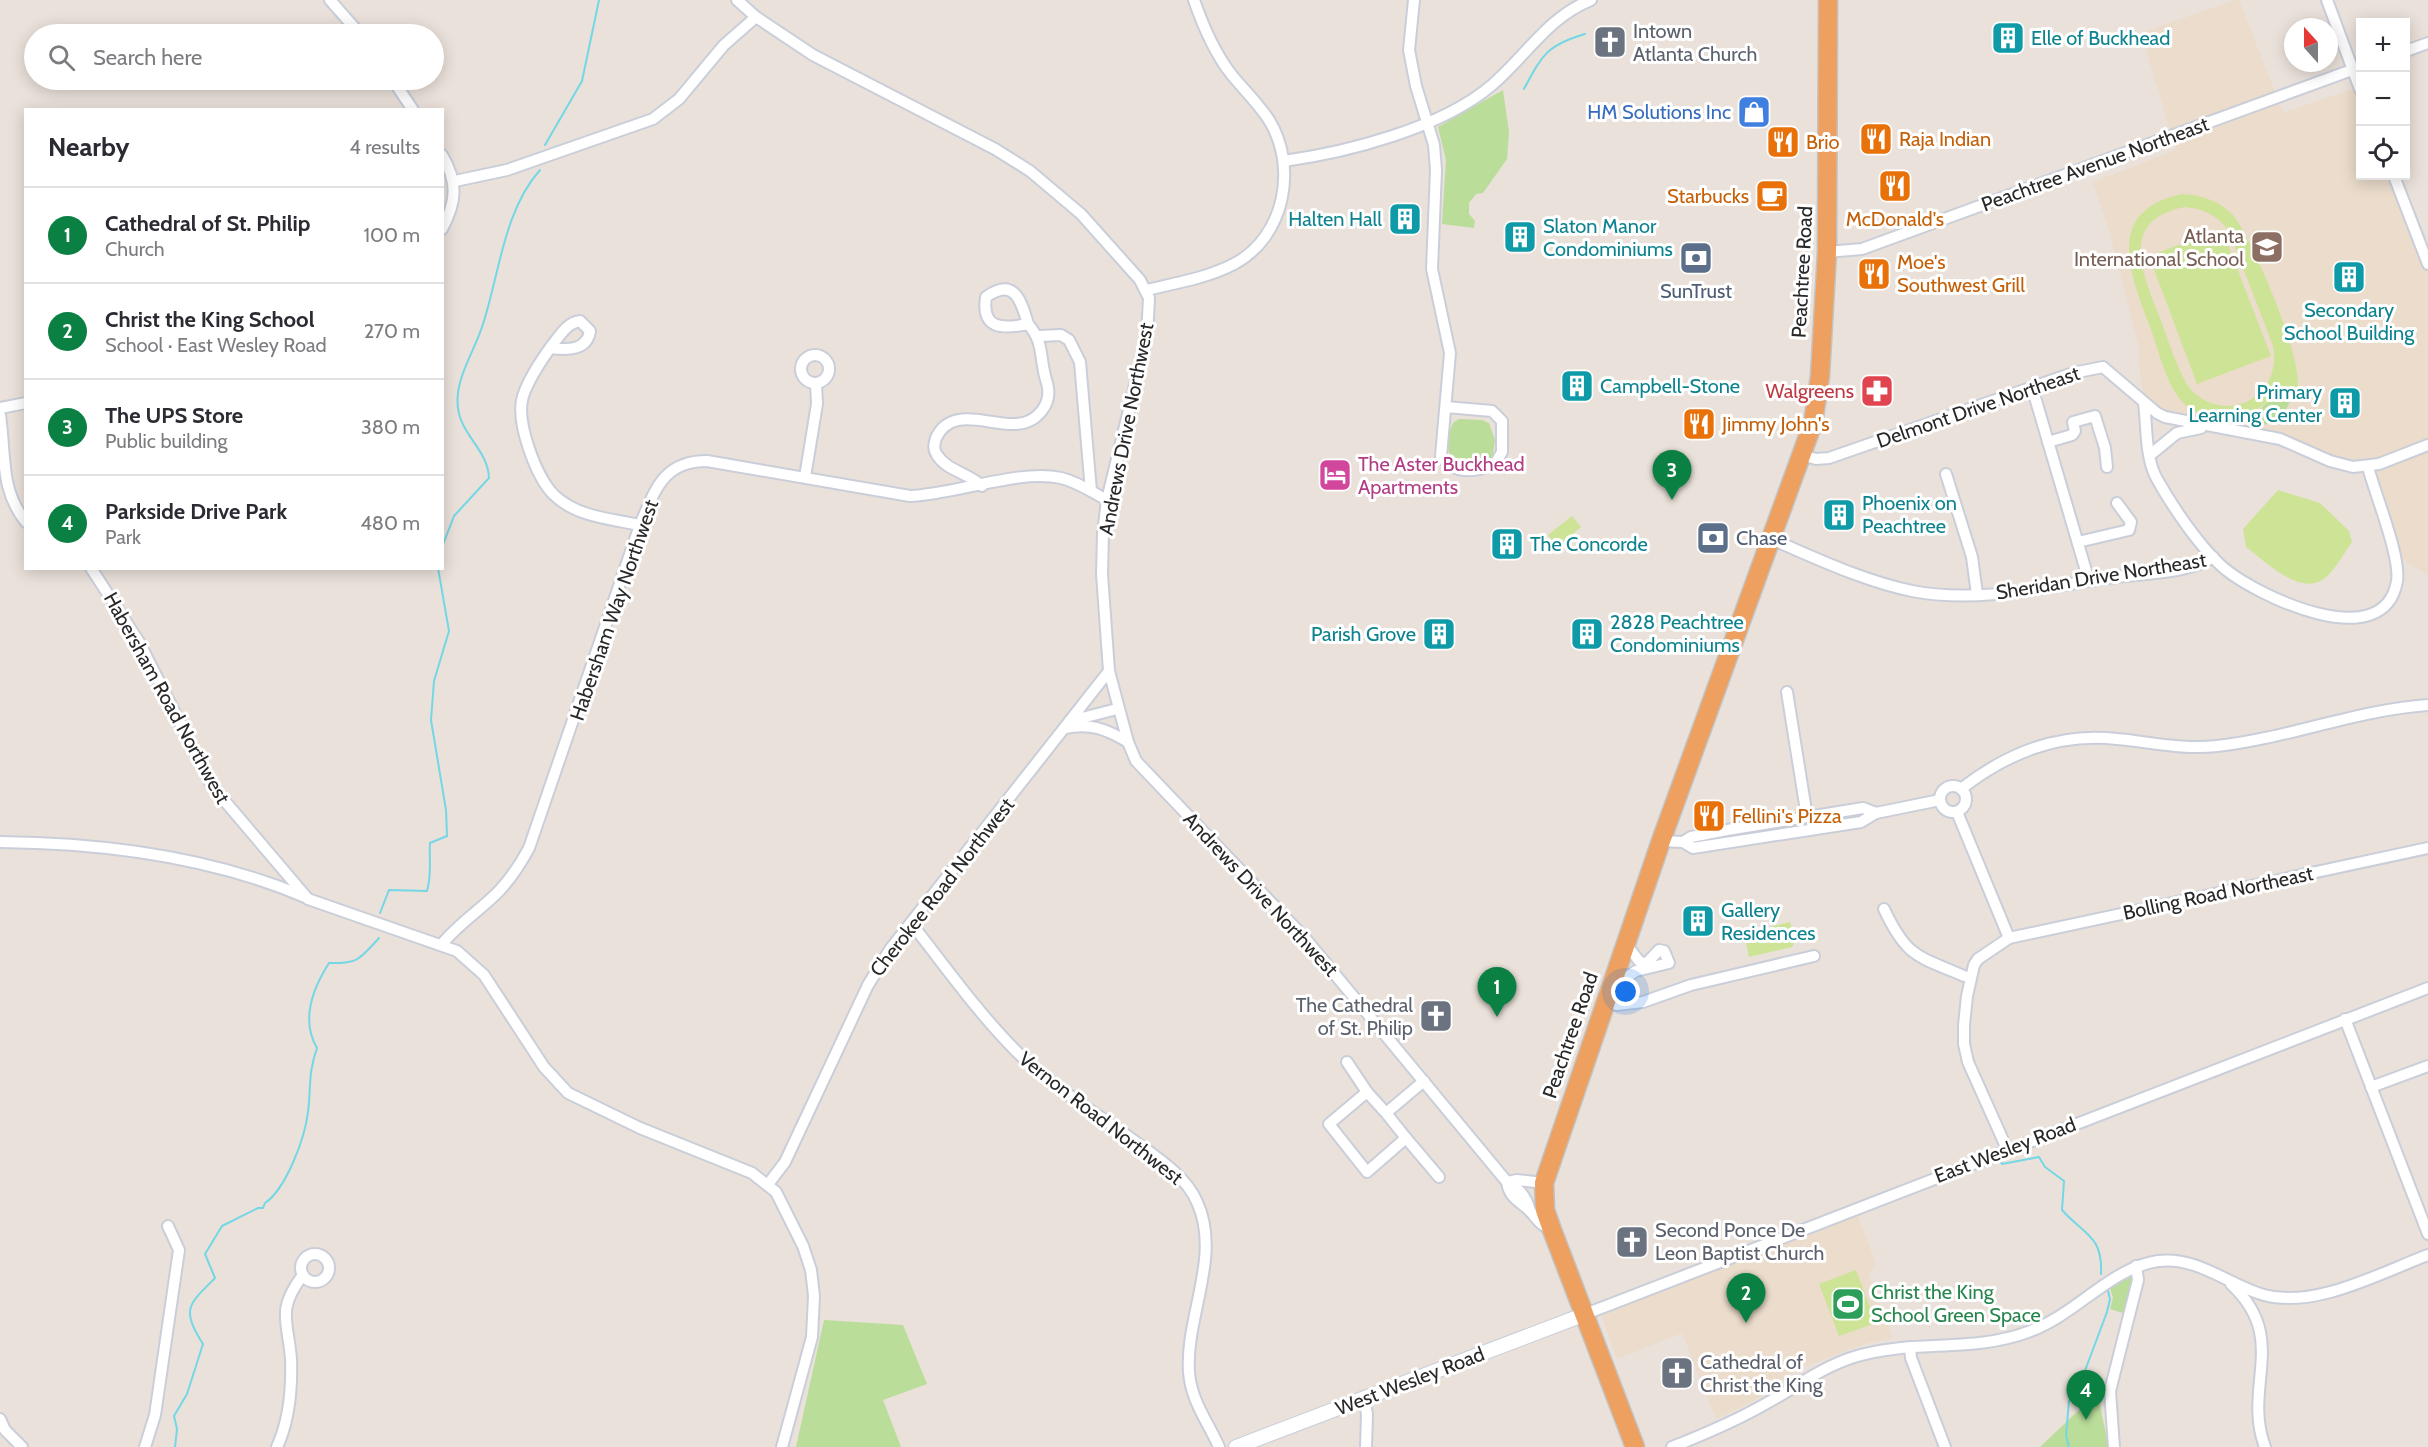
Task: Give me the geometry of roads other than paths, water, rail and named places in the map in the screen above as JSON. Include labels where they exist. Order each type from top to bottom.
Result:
[{"type":"highway","name":"Peachtree Road","points":[[1635,1447],[1545,1210],[1544,1183],[1688,764],[1813,423],[1817,401],[1827,252],[1828,0]]},
{"type":"street","points":[[330,0],[351,24]]},
{"type":"street","points":[[737,0],[756,17],[813,55],[995,149],[1030,171],[1081,214],[1146,290],[1217,272],[1237,262],[1252,250],[1269,231],[1279,210],[1284,185],[1284,161],[1279,141],[1270,121],[1219,56],[1194,0]]},
{"type":"street","points":[[1414,0],[1410,50],[1416,86],[1427,121],[1437,170],[1432,268],[1450,353],[1441,456],[1447,464],[1464,471],[1495,464],[1502,452],[1502,421],[1492,411],[1446,407]]},
{"type":"street","points":[[1284,161],[1356,149],[1461,105],[1490,87],[1513,66],[1547,26],[1574,7],[1591,0]]},
{"type":"street","points":[[2326,0],[2356,66]]},
{"type":"street","points":[[454,181],[507,170],[653,119],[679,99],[724,45],[756,17]]},
{"type":"street","points":[[2410,50],[2428,43]]},
{"type":"street","name":"Peachtree Avenue Northeast","points":[[1827,252],[1863,249],[2356,68]]},
{"type":"street","points":[[400,90],[412,108]]},
{"type":"street","points":[[444,159],[454,181],[454,200],[444,224]]},
{"type":"street","points":[[2396,180],[2428,264]]},
{"type":"street","name":"Andrews Drive Northwest","points":[[1146,290],[1150,306],[1147,336],[1107,500],[1103,532],[1102,574],[1109,671],[1116,706],[1136,761],[1304,937],[1508,1182],[1509,1191],[1521,1206],[1530,1211],[1538,1223],[1555,1238]]},
{"type":"street","points":[[982,486],[941,461],[934,446],[938,435],[949,424],[966,418],[1017,424],[1037,416],[1047,405],[1049,390],[1038,336],[1028,324]]},
{"type":"street","points":[[1038,336],[1061,335],[1069,340],[1080,362],[1091,491]]},
{"type":"street","points":[[550,348],[526,390],[521,404],[532,456],[539,475],[555,495],[576,510],[640,525]]},
{"type":"street","name":"Delmont Drive Northeast","points":[[1802,455],[1816,459],[1829,458],[2092,367],[2103,367],[2165,417],[2280,439],[2330,461],[2368,467],[2428,445]]},
{"type":"street","points":[[805,477],[817,404],[816,384]]},
{"type":"street","points":[[2032,387],[2089,581]]},
{"type":"street","points":[[0,408],[24,403]]},
{"type":"street","points":[[2145,403],[2150,455],[2157,479],[2213,557]]},
{"type":"street","points":[[0,416],[3,494],[14,512],[24,520]]},
{"type":"street","points":[[2048,442],[2072,435],[2075,431],[2073,422],[2095,416],[2105,448],[2107,467]]},
{"type":"street","name":"Delmont Drive Northeast","points":[[2150,455],[2177,433],[2210,427]]},
{"type":"street","name":"Habersham Way Northwest","points":[[442,944],[461,923],[499,891],[514,873],[529,848],[640,525],[661,481],[672,470],[687,463],[707,461],[910,496],[936,495],[1028,477],[1051,477],[1076,483],[1107,500]]},
{"type":"street","name":"Sheridan Drive Northeast","points":[[1771,539],[1879,582],[1913,591],[1948,595],[1977,594],[2089,581],[2194,566],[2213,557],[2235,576],[2270,597],[2295,608],[2349,618],[2369,614],[2385,604],[2393,594],[2398,571],[2368,467]]},
{"type":"street","points":[[1946,474],[1972,557],[1977,578],[1977,594]]},
{"type":"street","points":[[2078,542],[2130,530],[2131,522],[2117,503]]},
{"type":"street","name":"Habersham Road Northwest","points":[[92,570],[139,642],[212,786],[308,899],[355,917],[442,944],[472,962],[484,975],[544,1068],[568,1093],[640,1128],[752,1173],[769,1184],[783,1201],[811,1270],[814,1296],[812,1337],[782,1447]]},
{"type":"street","name":"Cherokee Road Northwest","points":[[769,1184],[785,1162],[868,985],[911,923],[1109,671]]},
{"type":"street","points":[[1788,692],[1807,817]]},
{"type":"street","points":[[1961,789],[1984,771],[2025,749],[2065,739],[2103,737],[2170,746],[2217,746],[2358,715],[2428,705]]},
{"type":"street","points":[[1070,721],[1116,706]]},
{"type":"street","points":[[1070,721],[1097,726],[1128,742]]},
{"type":"street","points":[[1948,787],[1961,789],[1966,794],[1963,808],[1957,812],[1946,810],[1940,800],[1942,792],[1948,787]]},
{"type":"street","points":[[1661,841],[1683,842],[1693,848],[1729,843],[1861,822],[1876,813],[1940,800]]},
{"type":"street","points":[[1683,842],[1691,837],[1727,830],[1863,808],[1876,813]]},
{"type":"street","points":[[1957,812],[2008,938],[1974,965],[1964,1025],[1968,1062],[2007,1149]]},
{"type":"street","points":[[1772,822],[1774,835]]},
{"type":"street","points":[[1727,830],[1729,843]]},
{"type":"street","points":[[0,842],[98,847],[156,855],[246,877],[308,899]]},
{"type":"street","name":"Bolling Road Northeast","points":[[2008,938],[2428,848]]},
{"type":"street","points":[[1884,909],[1899,939],[1913,954],[1964,976]]},
{"type":"street","name":"Vernon Road Northwest","points":[[911,923],[990,1022],[1018,1053],[1050,1080],[1153,1155],[1194,1196],[1202,1217],[1204,1255],[1189,1351],[1189,1375],[1196,1405],[1219,1447]]},
{"type":"street","points":[[1626,944],[1639,961],[1647,964],[1659,950],[1664,951],[1669,963],[1636,971],[1608,994],[1616,1005],[1643,1002],[1691,986],[1814,956]]},
{"type":"street","name":"East Wesley Road","points":[[1583,1315],[2428,988]]},
{"type":"street","points":[[2345,1019],[2428,1234]]},
{"type":"street","points":[[1347,1062],[1367,1092],[1439,1177]]},
{"type":"street","points":[[2371,1087],[2428,1066]]},
{"type":"street","points":[[1386,1113],[1424,1081]]},
{"type":"street","points":[[1367,1092],[1329,1124],[1367,1172],[1406,1138]]},
{"type":"street","points":[[1508,1182],[1517,1180],[1544,1183]]},
{"type":"street","points":[[145,1447],[155,1415],[179,1250],[168,1227]]},
{"type":"street","points":[[1672,1447],[1733,1422],[1838,1363],[1872,1352],[1910,1347],[1982,1344],[2027,1333],[2066,1314],[2114,1277],[2136,1266],[2158,1261],[2181,1262],[2202,1267],[2265,1296],[2304,1298],[2327,1293],[2428,1255]]},
{"type":"street","points":[[2114,1447],[2110,1391],[2138,1280],[2136,1266]]},
{"type":"street","points":[[277,1447],[285,1426],[291,1378],[285,1308],[291,1290],[303,1275]]},
{"type":"street","points":[[2226,1278],[2247,1302],[2262,1337],[2263,1361],[2257,1406],[2265,1447]]},
{"type":"street","name":"West Wesley Road","points":[[1236,1447],[1583,1315]]},
{"type":"street","points":[[1910,1347],[1911,1358],[1945,1447]]},
{"type":"street","points":[[1364,1398],[1367,1414],[1366,1447]]},
{"type":"street","points":[[0,1419],[5,1430],[22,1447]]},
{"type":"waterway","points":[[545,145],[582,81],[599,0]]},
{"type":"waterway","points":[[1524,89],[1547,53],[1562,42],[1585,34]]},
{"type":"waterway","points":[[444,542],[454,516],[489,478],[484,459],[460,418],[459,386],[489,305],[510,223],[528,186],[540,170]]},
{"type":"waterway","points":[[380,913],[389,890],[427,891],[430,873],[430,843],[447,836],[446,810],[431,720],[434,681],[449,631],[438,570]]},
{"type":"waterway","points":[[175,1447],[177,1429],[174,1416],[187,1394],[203,1344],[192,1323],[191,1308],[199,1295],[215,1278],[205,1254],[222,1226],[258,1208],[263,1208],[287,1175],[299,1149],[308,1112],[311,1073],[317,1048],[309,1026],[314,993],[329,963],[358,959],[379,938]]},
{"type":"waterway","points":[[1999,1160],[2002,1164],[2039,1157],[2045,1167],[2064,1181],[2062,1210],[2095,1243],[2101,1261],[2101,1274]]},
{"type":"waterway","points":[[2069,1447],[2066,1435],[2069,1401],[2080,1384],[2107,1312],[2110,1299],[2107,1287]]},
{"type":"place","name":"Elle of Buckhead","points":[[2008,38]]},
{"type":"place","name":"Intown Atlanta Church","points":[[1610,42]]},
{"type":"place","name":"HM Solutions Inc","points":[[1754,112]]},
{"type":"place","name":"Raja Indian","points":[[1876,139]]},
{"type":"place","name":"Brio","points":[[1783,142]]},
{"type":"place","name":"McDonald's","points":[[1895,186]]},
{"type":"place","name":"Starbucks","points":[[1772,196]]},
{"type":"place","name":"Halten Hall","points":[[1405,219]]},
{"type":"place","name":"Slaton Manor Condominiums","points":[[1520,237]]},
{"type":"place","name":"Atlanta International School","points":[[2267,247]]},
{"type":"place","name":"SunTrust","points":[[1696,258]]},
{"type":"place","name":"Moe's Southwest Grill","points":[[1874,274]]},
{"type":"place","name":"Secondary School Building","points":[[2349,277]]},
{"type":"place","name":"Campbell-Stone","points":[[1577,386]]},
{"type":"place","name":"Walgreens","points":[[1877,391]]},
{"type":"place","name":"Primary Learning Center","points":[[2345,403]]},
{"type":"place","name":"Jimmy John's","points":[[1699,424]]},
{"type":"place","name":"The Aster Buckhead Apartments","points":[[1335,475]]},
{"type":"place","name":"The UPS Store","points":[[1672,500]]},
{"type":"place","name":"Phoenix on Peachtree","points":[[1839,515]]},
{"type":"place","name":"Chase","points":[[1713,538]]},
{"type":"place","name":"The Concorde","points":[[1507,544]]},
{"type":"place","name":"Parish Grove","points":[[1439,634]]},
{"type":"place","name":"2828 Peachtree Condominiums","points":[[1587,634]]},
{"type":"place","name":"Fellini's Pizza","points":[[1709,816]]},
{"type":"place","name":"Gallery Residences","points":[[1698,921]]},
{"type":"place","name":"The Cathedral of St. Philip","points":[[1436,1016]]},
{"type":"place","name":"Cathedral of St. Philip","points":[[1497,1017]]},
{"type":"place","name":"Second Ponce De Leon Baptist Church","points":[[1632,1242]]},
{"type":"place","name":"Christ the King School Green Space","points":[[1848,1304]]},
{"type":"place","name":"Christ the King School","points":[[1746,1323]]},
{"type":"place","name":"Cathedral of Christ the King","points":[[1677,1373]]},
{"type":"place","name":"Parkside Drive Park","points":[[2086,1420]]}]
